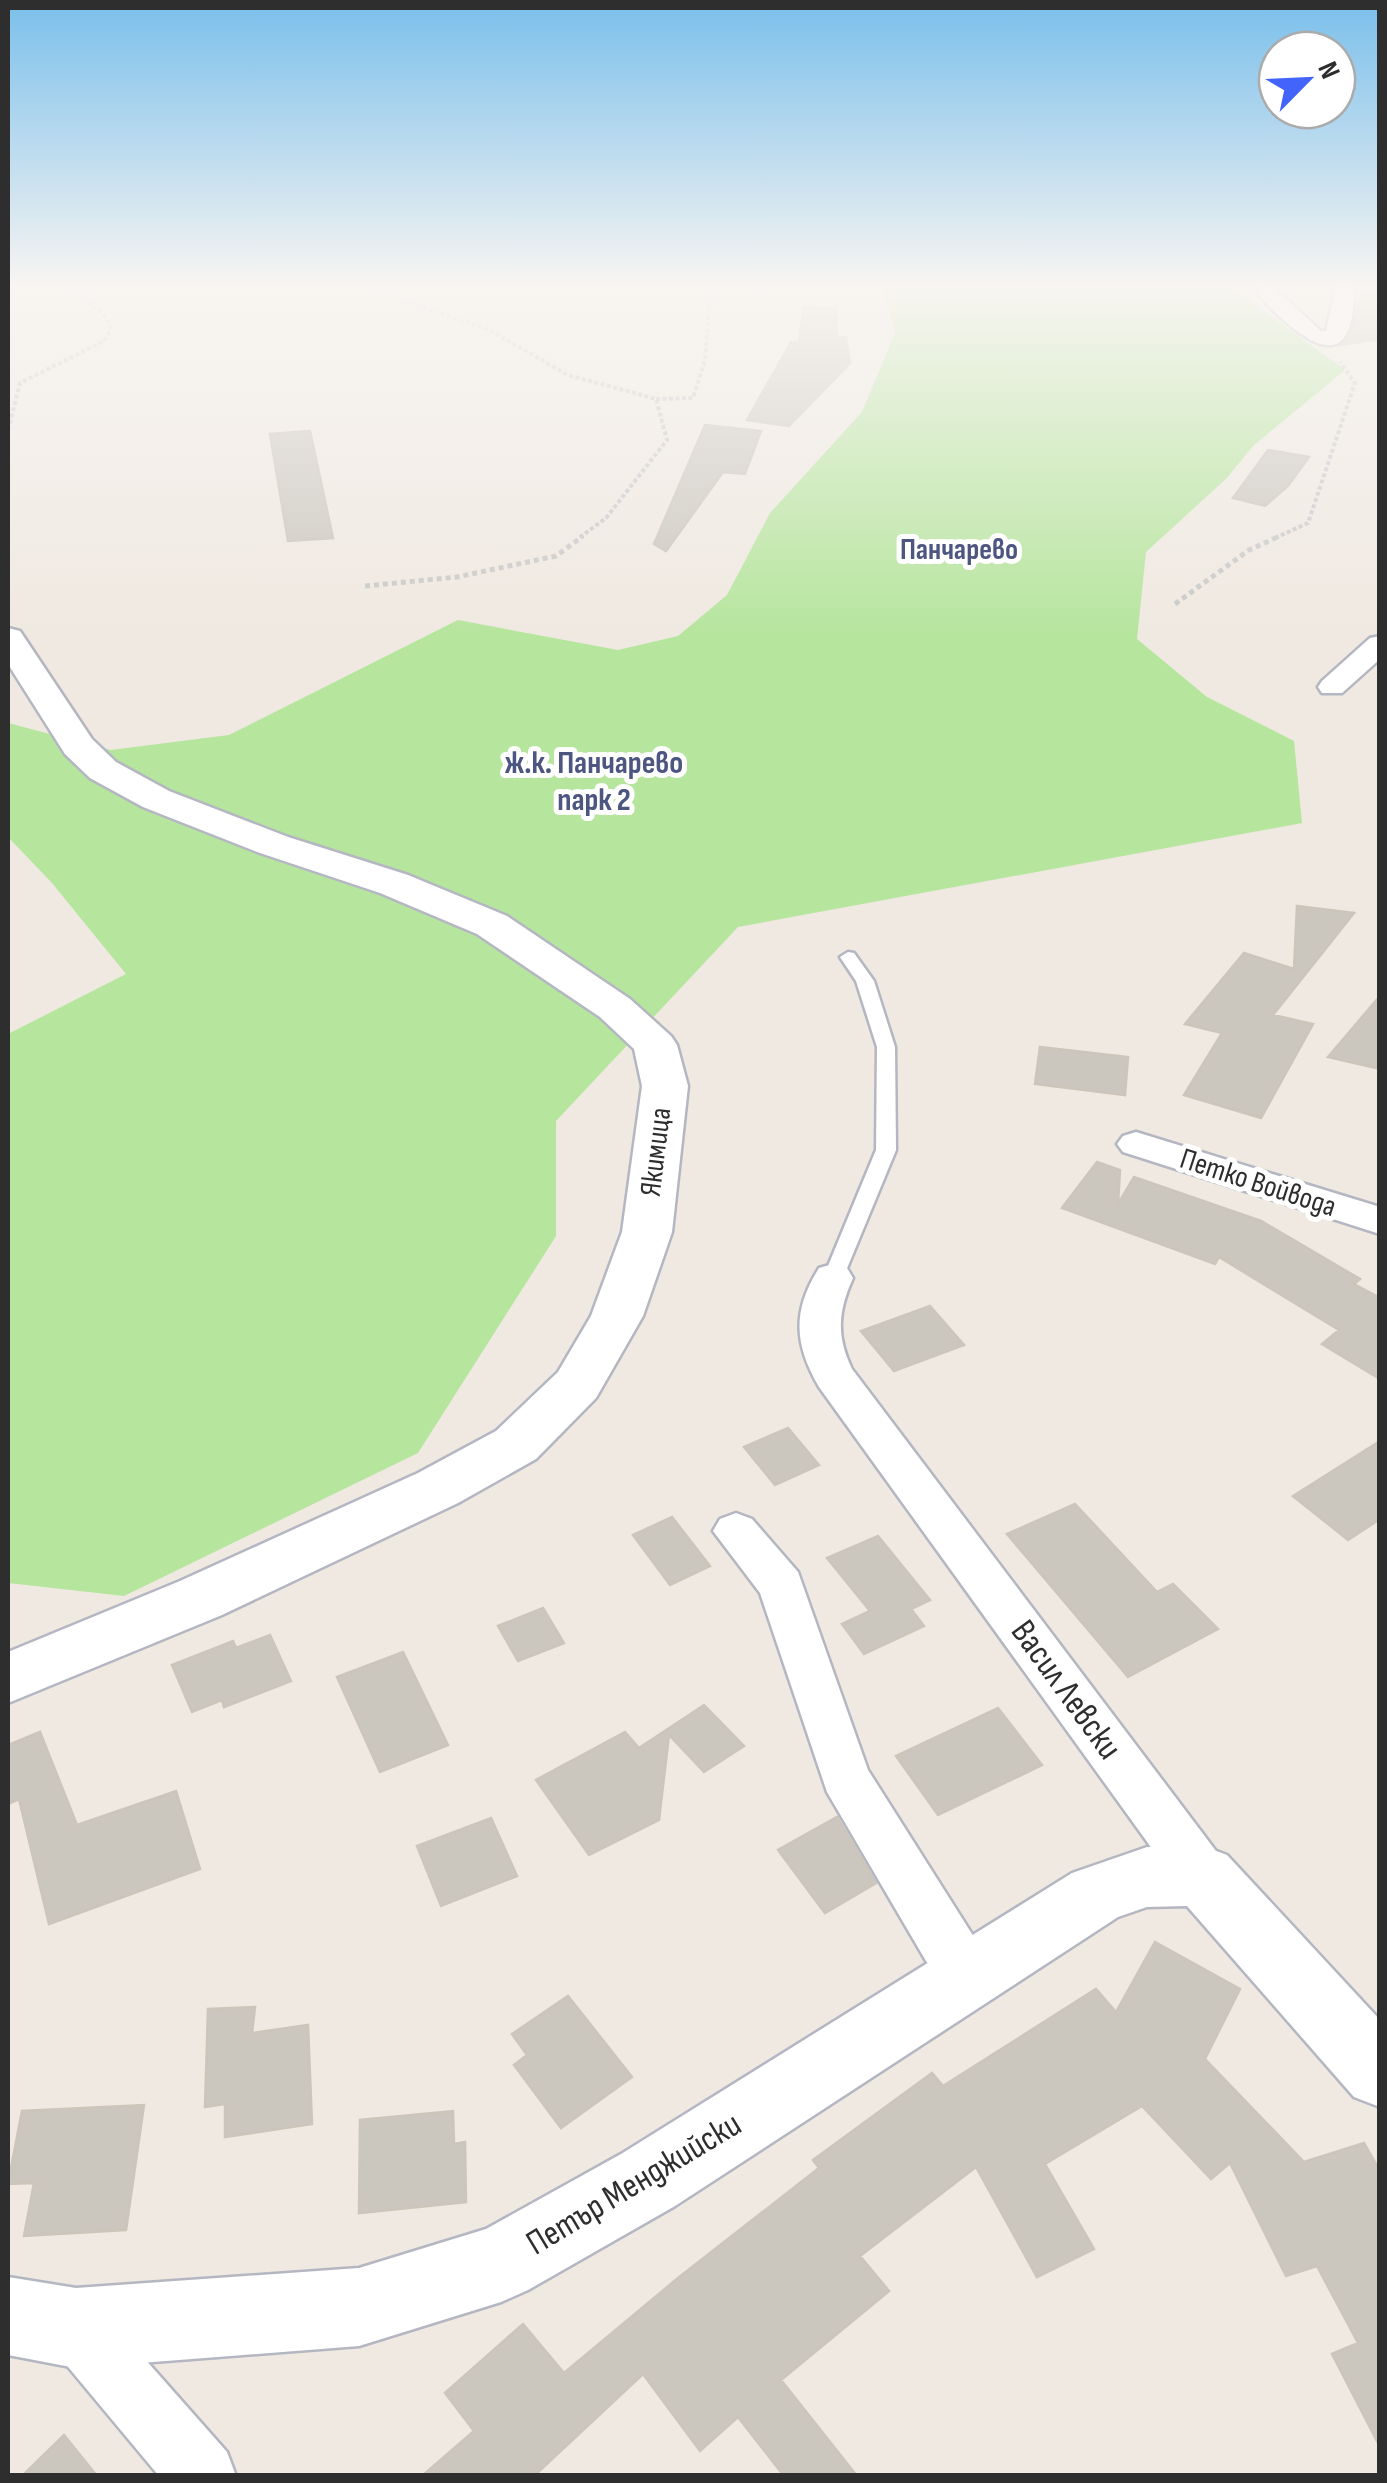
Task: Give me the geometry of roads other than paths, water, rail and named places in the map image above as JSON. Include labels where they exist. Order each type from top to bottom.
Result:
[{"type":"street","name":"Якимица","points":[[8,638],[78,746],[103,770],[156,799],[394,884],[492,925],[615,1008],[655,1045],[665,1086],[646,1232],[617,1316],[577,1385],[516,1445],[438,1488],[252,1574],[8,1678]]},
{"type":"street","points":[[1332,687],[1380,644]]},
{"type":"street","name":"Петко Войвода","points":[[1136,1144],[1380,1221]]},
{"type":"street","name":"Васил Левски","points":[[833,1278],[818,1308],[816,1326],[820,1348],[834,1376],[1203,1876],[1380,2073]]},
{"type":"street","points":[[736,1532],[781,1585],[845,1777],[946,1944],[970,1974]]},
{"type":"street","name":"Петър Менджийски","points":[[42,2322],[359,2307],[501,2264],[648,2180],[1096,1894],[1147,1877],[1203,1876]]},
{"type":"street","points":[[42,2322],[204,2476]]},
{"type":"lane","points":[[833,1278],[886,1150],[886,1047],[865,981],[848,956]]},
{"type":"district","name":"Панчарево","points":[[959,550]]},
{"type":"district","name":"ж.к. Панчарево парк 2","points":[[594,782]]}]
